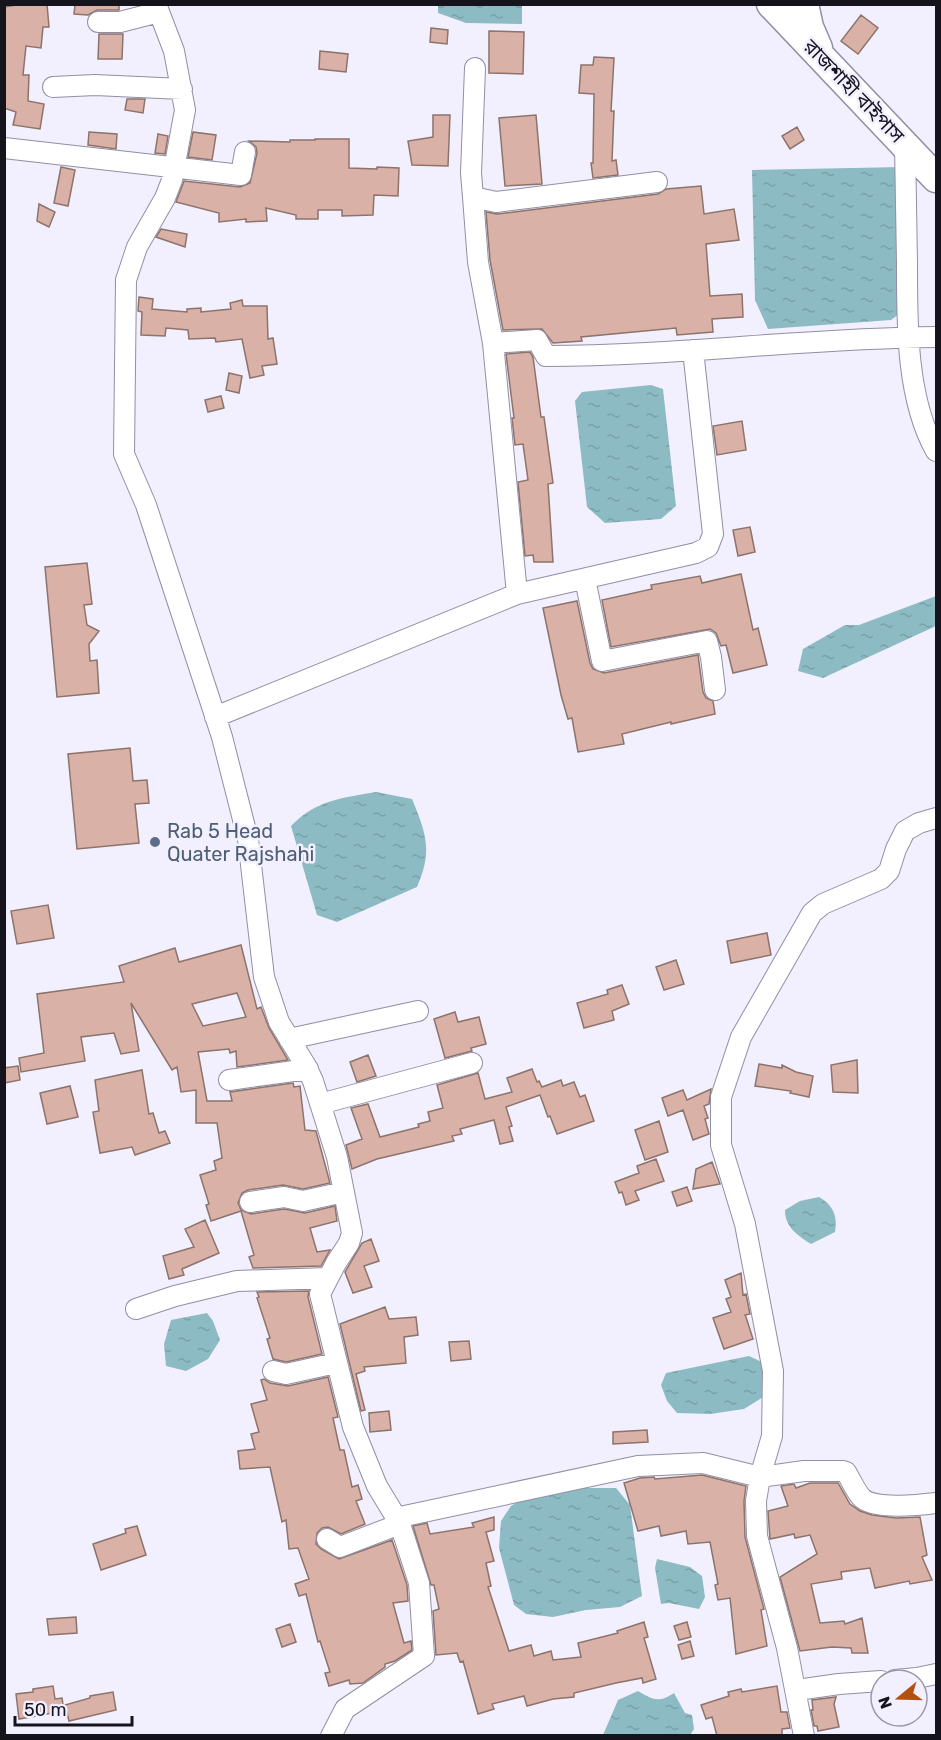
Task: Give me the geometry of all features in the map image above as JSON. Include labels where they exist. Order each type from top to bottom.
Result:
[{"type":"highway","name":"রাজশাহী বাইপাস","points":[[771,4],[936,178]]},
{"type":"highway","points":[[804,4],[809,27],[824,62]]},
{"type":"street","points":[[98,22],[120,22],[157,8],[174,51],[182,89],[185,110],[174,169],[165,198],[137,247],[126,280],[124,454],[146,505],[215,717],[248,839],[264,977],[279,1022],[308,1069],[337,1157],[352,1233],[349,1244],[320,1294],[353,1427],[377,1486],[400,1524],[419,1583],[424,1656],[345,1709],[331,1736]]},
{"type":"street","points":[[475,68],[471,173],[478,262],[494,342],[517,594]]},
{"type":"street","points":[[53,87],[95,85],[182,89]]},
{"type":"street","points":[[905,144],[908,337],[919,408],[936,451]]},
{"type":"street","points":[[4,148],[241,175],[245,152]]},
{"type":"street","points":[[473,197],[496,202],[657,182]]},
{"type":"street","points":[[494,342],[537,340],[546,356],[597,356],[936,337]]},
{"type":"street","points":[[215,717],[517,594],[696,553],[708,547],[713,534],[693,350]]},
{"type":"street","points":[[585,579],[602,661],[707,641],[715,690]]},
{"type":"street","points":[[804,1736],[797,1690],[757,1536],[756,1511],[760,1477],[772,1436],[773,1371],[745,1224],[720,1145],[721,1097],[741,1037],[812,913],[823,904],[881,879],[888,871],[905,831],[919,823],[936,818]]},
{"type":"street","points":[[289,1039],[418,1011]]},
{"type":"street","points":[[320,1104],[472,1063]]},
{"type":"street","points":[[228,1080],[308,1069]]},
{"type":"street","points":[[250,1202],[284,1197],[303,1200],[344,1192]]},
{"type":"street","points":[[136,1309],[175,1296],[237,1281],[328,1278]]},
{"type":"street","points":[[273,1371],[286,1374],[336,1363]]},
{"type":"street","points":[[400,1524],[400,1517],[638,1466],[703,1463],[760,1477],[804,1471],[843,1471],[846,1472],[862,1499],[911,1506],[936,1503]]},
{"type":"street","points":[[327,1539],[340,1547],[400,1524]]},
{"type":"street","points":[[797,1690],[869,1682]]},
{"type":"water","points":[[438,5],[522,5],[522,24],[466,23],[438,13]]},
{"type":"water","points":[[903,167],[906,309],[891,320],[768,329],[755,300],[752,170]]},
{"type":"water","points":[[651,385],[663,389],[676,506],[661,519],[605,523],[587,507],[575,401],[582,392]]},
{"type":"water","points":[[936,596],[936,626],[823,678],[798,671],[803,649],[845,625],[859,625]]},
{"type":"water","points":[[376,792],[412,799],[426,842],[425,863],[417,887],[337,922],[317,915],[291,826],[300,817],[330,801]]},
{"type":"water","points":[[819,1197],[828,1204],[833,1212],[836,1221],[835,1232],[811,1244],[790,1226],[785,1210],[800,1201]]},
{"type":"water","points":[[207,1313],[213,1321],[220,1340],[208,1359],[186,1371],[166,1366],[164,1344],[171,1320]]},
{"type":"water","points":[[749,1356],[766,1364],[765,1396],[744,1409],[710,1414],[677,1413],[667,1401],[661,1385],[666,1373]]},
{"type":"water","points":[[584,1488],[616,1488],[630,1505],[642,1596],[620,1607],[586,1610],[553,1617],[526,1614],[514,1605],[499,1548],[501,1521],[511,1506],[526,1496]]},
{"type":"water","points":[[657,1559],[690,1567],[702,1576],[705,1597],[699,1609],[669,1603],[661,1604],[655,1568]]},
{"type":"water","points":[[638,1691],[656,1699],[674,1693],[685,1713],[692,1715],[694,1729],[690,1735],[603,1735],[618,1700]]},
{"type":"building","points":[[47,4],[49,27],[43,27],[41,48],[26,46],[23,75],[29,75],[28,101],[44,104],[40,129],[13,125],[16,112],[4,108],[4,7]]},
{"type":"building","points":[[75,4],[119,4],[119,10],[97,10],[88,15],[74,14]]},
{"type":"building","points":[[861,15],[878,28],[858,54],[841,41]]},
{"type":"building","points":[[431,28],[448,30],[447,44],[430,42]]},
{"type":"building","points":[[489,31],[524,32],[523,74],[489,73]]},
{"type":"building","points":[[99,34],[123,34],[122,59],[98,59]]},
{"type":"building","points":[[320,51],[348,54],[346,72],[319,69]]},
{"type":"building","points":[[594,57],[614,58],[611,111],[614,111],[612,161],[616,160],[618,175],[593,178],[591,163],[593,163],[594,94],[579,93],[581,65],[593,65]]},
{"type":"building","points":[[127,99],[145,99],[143,113],[125,110]]},
{"type":"building","points":[[433,115],[450,115],[448,166],[412,165],[408,141],[433,137]]},
{"type":"building","points":[[536,115],[542,184],[505,186],[499,118]]},
{"type":"building","points":[[797,127],[804,140],[790,149],[782,136]]},
{"type":"building","points":[[89,132],[117,134],[116,149],[88,145]]},
{"type":"building","points":[[193,132],[216,135],[212,160],[188,157]]},
{"type":"building","points":[[158,134],[168,136],[165,154],[155,153]]},
{"type":"building","points":[[349,139],[349,168],[399,168],[398,196],[374,195],[373,215],[342,216],[342,210],[318,210],[318,219],[296,219],[296,215],[266,208],[267,221],[246,222],[246,219],[219,222],[219,213],[176,202],[184,181],[240,187],[250,183],[257,153],[256,147],[249,141],[290,142],[290,140]]},
{"type":"building","points":[[61,167],[75,170],[68,206],[54,203]]},
{"type":"building","points":[[701,186],[704,214],[734,209],[739,240],[706,244],[710,296],[742,294],[743,317],[712,319],[713,332],[677,335],[676,328],[581,337],[582,341],[553,343],[542,329],[503,330],[490,260],[486,212],[497,214],[658,194],[666,189]]},
{"type":"building","points":[[39,204],[55,212],[49,227],[37,221]]},
{"type":"building","points":[[161,229],[187,234],[185,247],[156,237]]},
{"type":"building","points":[[139,297],[153,299],[152,309],[187,312],[187,309],[201,308],[201,312],[231,309],[230,303],[242,300],[243,306],[267,306],[268,339],[273,338],[277,364],[262,366],[264,375],[250,378],[242,339],[216,342],[215,338],[189,339],[188,330],[166,328],[165,336],[141,335],[142,312],[138,311]]},
{"type":"building","points":[[530,352],[533,357],[541,417],[544,417],[553,483],[548,484],[553,562],[534,562],[533,555],[525,556],[518,482],[528,480],[523,444],[515,445],[506,354]]},
{"type":"building","points":[[229,373],[242,376],[239,393],[226,390]]},
{"type":"building","points":[[221,396],[224,408],[208,412],[205,400]]},
{"type":"building","points":[[742,421],[746,450],[717,455],[713,426]]},
{"type":"building","points":[[750,527],[755,552],[738,556],[733,530]]},
{"type":"building","points":[[87,563],[92,604],[84,605],[87,625],[99,631],[89,644],[90,661],[97,660],[99,693],[57,697],[45,567]]},
{"type":"building","points":[[741,574],[753,630],[758,628],[767,665],[733,673],[726,645],[721,646],[716,633],[710,629],[611,647],[602,600],[652,589],[651,585],[700,576],[702,583]]},
{"type":"building","points":[[577,601],[593,669],[604,673],[698,655],[703,692],[706,698],[713,701],[715,714],[622,734],[624,744],[578,752],[572,718],[568,719],[561,695],[543,608]]},
{"type":"building","points":[[130,748],[133,781],[147,780],[149,803],[135,804],[139,843],[77,849],[68,754]]},
{"type":"building","points":[[48,905],[54,938],[17,944],[11,911]]},
{"type":"building","points":[[767,933],[771,955],[731,963],[727,941]]},
{"type":"building","points":[[241,945],[257,1009],[261,1007],[269,1028],[288,1060],[237,1067],[236,1051],[230,1053],[229,1049],[198,1052],[207,1101],[232,1101],[230,1092],[293,1083],[294,1087],[300,1086],[305,1130],[316,1131],[330,1183],[303,1189],[283,1185],[248,1190],[242,1193],[238,1203],[241,1210],[251,1214],[284,1209],[305,1213],[335,1206],[337,1221],[310,1228],[317,1252],[330,1250],[321,1266],[253,1268],[249,1257],[254,1255],[241,1211],[211,1221],[206,1205],[209,1204],[200,1175],[216,1170],[214,1161],[222,1158],[217,1123],[196,1123],[196,1090],[181,1092],[177,1067],[172,1070],[131,1003],[139,1051],[121,1054],[114,1033],[81,1037],[85,1061],[21,1072],[19,1058],[44,1053],[37,994],[124,982],[119,966],[175,948],[179,962]],"holes":[[[237,993],[246,1017],[203,1026],[192,1004]]]},
{"type":"building","points":[[676,960],[684,984],[664,990],[656,967]]},
{"type":"building","points":[[622,985],[629,1004],[612,1011],[614,1020],[584,1028],[577,1003],[608,994],[607,990]]},
{"type":"building","points":[[455,1012],[458,1022],[479,1017],[486,1044],[471,1048],[472,1051],[445,1058],[434,1019]]},
{"type":"building","points":[[368,1055],[376,1076],[357,1082],[350,1062]]},
{"type":"building","points":[[857,1060],[858,1093],[833,1092],[831,1065]]},
{"type":"building","points":[[759,1064],[782,1068],[782,1065],[796,1072],[813,1076],[809,1097],[790,1093],[791,1091],[755,1086]]},
{"type":"building","points":[[18,1066],[20,1080],[4,1083],[4,1068]]},
{"type":"building","points":[[532,1069],[537,1082],[539,1081],[542,1087],[561,1080],[563,1086],[574,1082],[580,1097],[585,1095],[594,1121],[557,1134],[540,1095],[506,1107],[512,1126],[509,1127],[513,1141],[500,1144],[494,1120],[460,1129],[462,1134],[452,1136],[454,1141],[377,1159],[352,1169],[346,1145],[362,1139],[351,1108],[368,1104],[380,1137],[419,1127],[418,1124],[430,1121],[428,1112],[443,1108],[437,1085],[478,1073],[485,1099],[512,1092],[507,1078]]},
{"type":"building","points":[[142,1070],[149,1114],[153,1113],[159,1133],[165,1131],[170,1143],[135,1155],[132,1147],[100,1153],[93,1112],[99,1111],[95,1080]]},
{"type":"building","points":[[70,1086],[78,1117],[47,1124],[40,1093]]},
{"type":"building","points":[[711,1089],[709,1104],[704,1106],[708,1118],[705,1119],[709,1134],[693,1140],[683,1110],[668,1116],[662,1098],[683,1090],[687,1100]]},
{"type":"building","points":[[659,1121],[668,1152],[645,1160],[635,1130]]},
{"type":"building","points":[[656,1159],[664,1181],[635,1191],[639,1200],[626,1205],[622,1192],[619,1193],[615,1182],[639,1173],[637,1166]]},
{"type":"building","points":[[712,1162],[720,1184],[693,1189],[696,1169]]},
{"type":"building","points":[[687,1187],[692,1201],[677,1206],[672,1192]]},
{"type":"building","points":[[205,1220],[219,1253],[182,1269],[184,1275],[169,1279],[163,1256],[194,1247],[185,1229]]},
{"type":"building","points":[[371,1239],[379,1261],[364,1266],[372,1287],[353,1293],[345,1272],[362,1243]]},
{"type":"building","points":[[741,1273],[743,1295],[746,1294],[750,1314],[745,1315],[753,1339],[724,1349],[713,1318],[731,1312],[726,1299],[731,1297],[725,1280]]},
{"type":"building","points":[[309,1291],[308,1297],[322,1354],[286,1362],[273,1359],[267,1339],[270,1338],[257,1292]]},
{"type":"building","points":[[385,1307],[389,1319],[416,1317],[418,1335],[404,1337],[406,1363],[364,1367],[365,1371],[356,1374],[365,1410],[361,1411],[340,1324]]},
{"type":"building","points":[[469,1341],[471,1359],[451,1361],[449,1342]]},
{"type":"building","points":[[328,1377],[338,1417],[333,1418],[340,1450],[344,1450],[352,1487],[358,1485],[362,1499],[356,1501],[365,1524],[341,1534],[328,1527],[322,1528],[317,1533],[316,1544],[339,1559],[392,1540],[407,1585],[408,1601],[393,1603],[404,1643],[411,1641],[412,1650],[395,1661],[385,1664],[385,1667],[363,1683],[350,1684],[349,1680],[329,1686],[325,1673],[330,1672],[320,1641],[318,1642],[306,1594],[299,1596],[295,1584],[309,1579],[298,1548],[289,1549],[286,1520],[282,1522],[270,1467],[240,1469],[238,1451],[255,1449],[251,1434],[259,1432],[251,1404],[267,1400],[261,1380],[288,1386]]},
{"type":"building","points":[[389,1411],[391,1430],[370,1432],[369,1413]]},
{"type":"building","points":[[647,1430],[648,1442],[613,1444],[613,1432]]},
{"type":"building","points":[[702,1475],[746,1486],[745,1537],[764,1609],[761,1610],[767,1646],[736,1654],[730,1598],[718,1600],[715,1585],[718,1584],[710,1542],[688,1544],[686,1531],[661,1536],[659,1526],[638,1531],[624,1483],[640,1478]]},
{"type":"building","points":[[810,1483],[838,1483],[850,1504],[872,1515],[896,1518],[920,1517],[927,1555],[922,1557],[932,1580],[910,1584],[909,1581],[875,1588],[870,1568],[841,1572],[842,1579],[811,1584],[820,1623],[844,1621],[845,1624],[862,1618],[868,1653],[852,1653],[851,1648],[832,1647],[800,1651],[780,1577],[817,1554],[810,1535],[795,1538],[794,1534],[770,1539],[768,1511],[788,1506],[781,1486],[794,1484],[796,1488]]},
{"type":"building","points":[[494,1517],[494,1530],[486,1532],[494,1561],[486,1563],[491,1586],[488,1587],[509,1651],[531,1645],[534,1656],[551,1651],[553,1660],[581,1657],[578,1643],[618,1633],[617,1631],[644,1622],[648,1637],[644,1638],[656,1679],[643,1683],[642,1678],[616,1683],[574,1693],[574,1697],[553,1699],[527,1706],[524,1696],[492,1704],[494,1709],[478,1714],[463,1661],[460,1662],[457,1653],[436,1655],[433,1611],[439,1609],[434,1585],[431,1585],[413,1526],[427,1523],[430,1534],[474,1527],[472,1523]]},
{"type":"building","points":[[137,1526],[146,1555],[101,1570],[93,1544],[126,1533],[125,1529]]},
{"type":"building","points":[[76,1617],[77,1633],[49,1635],[47,1619]]},
{"type":"building","points":[[687,1622],[691,1637],[679,1640],[674,1626]]},
{"type":"building","points":[[290,1624],[296,1642],[282,1647],[276,1629]]},
{"type":"building","points":[[690,1641],[694,1656],[682,1659],[678,1645]]},
{"type":"building","points":[[53,1686],[55,1699],[62,1698],[64,1711],[19,1719],[16,1694]]},
{"type":"building","points":[[777,1686],[781,1712],[787,1712],[790,1728],[782,1729],[782,1736],[717,1736],[712,1717],[706,1719],[701,1705],[729,1696],[728,1692]]},
{"type":"building","points":[[113,1692],[116,1710],[69,1721],[65,1705],[90,1698],[90,1696]]},
{"type":"building","points":[[836,1697],[834,1704],[839,1727],[818,1731],[817,1726],[814,1726],[812,1700]]},
{"type":"place","name":"Rab 5 Head Quater Rajshahi","points":[[155,842]]}]
